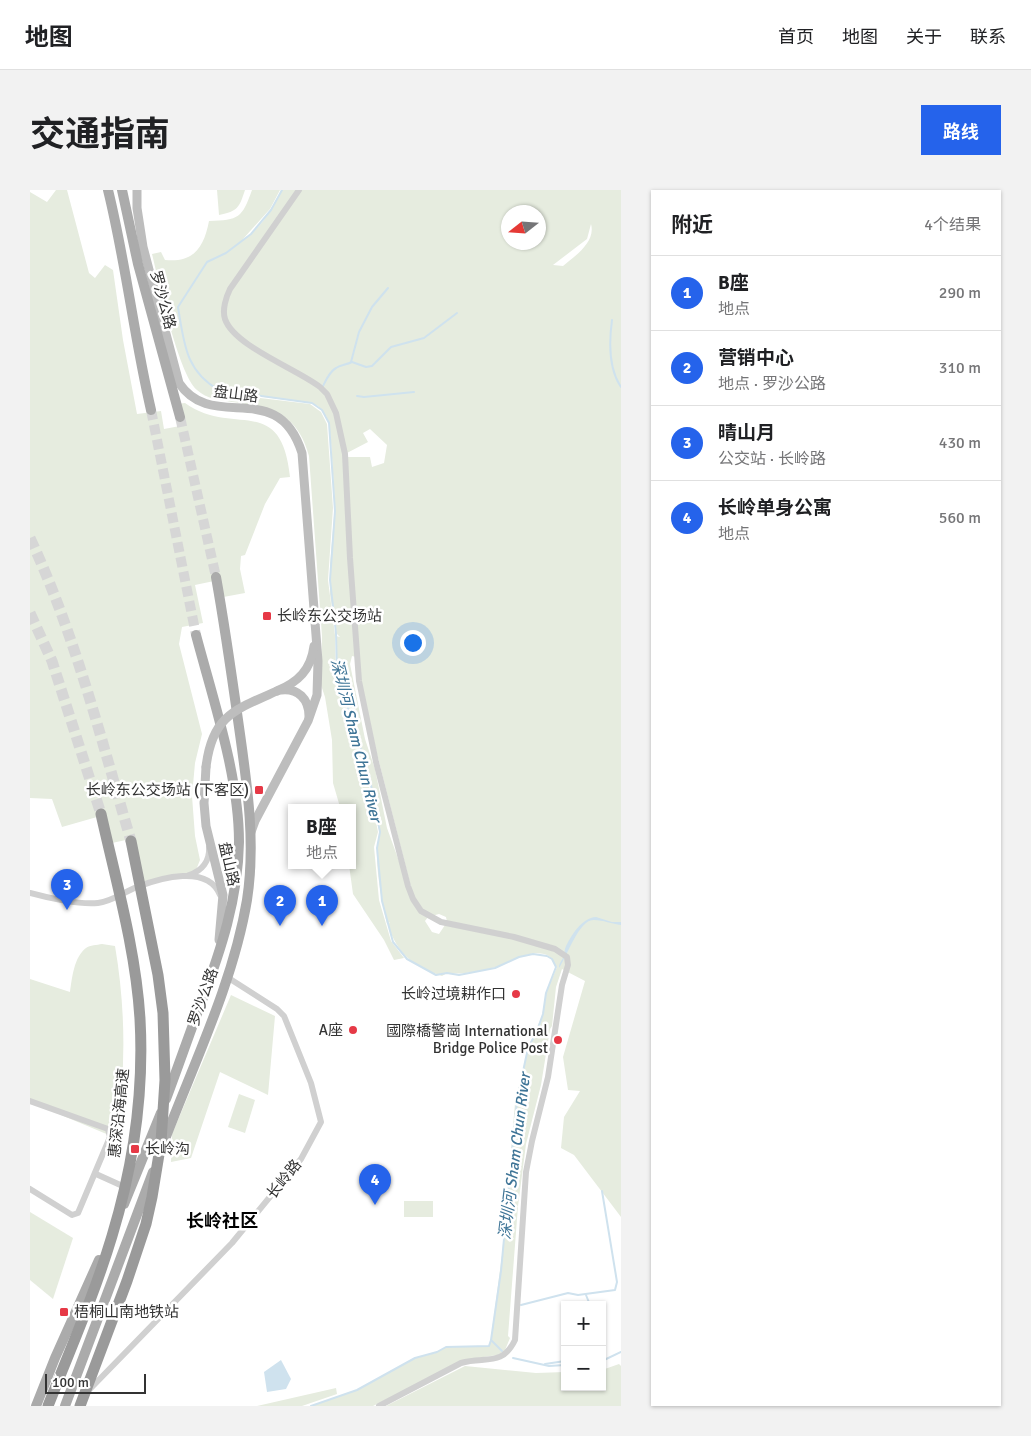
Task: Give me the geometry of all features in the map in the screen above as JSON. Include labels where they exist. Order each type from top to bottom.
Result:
[{"type":"highway","name":"惠深沿海高速","points":[[48,1406],[112,1236],[126,1178],[137,1104],[141,1050],[140,1017],[135,975],[101,814]]},
{"type":"highway","points":[[80,1406],[127,1281],[146,1224],[156,1179],[161,1142],[165,1080],[163,1013],[156,966],[131,841]]},
{"type":"main road","name":"罗沙公路","points":[[108,190],[151,410]]},
{"type":"main road","name":"罗沙公路","points":[[122,190],[138,264],[180,417]]},
{"type":"main road","name":"盘山路","points":[[137,190],[137,208],[144,247],[179,383],[185,392],[202,404],[248,408],[270,413],[282,420],[298,440],[305,468],[316,625],[318,686],[308,721],[255,821],[251,836]]},
{"type":"main road","name":"罗沙公路","points":[[65,1406],[227,977],[247,900],[251,836],[247,784],[216,577]]},
{"type":"main road","name":"盘山路","points":[[214,967],[223,908],[222,889],[204,809],[206,767],[213,737],[223,721],[242,707],[299,679],[308,667],[314,650],[316,625]]},
{"type":"main road","name":"罗沙公路","points":[[36,1406],[54,1358],[130,1190],[228,927],[238,865],[237,816],[230,768],[196,635]]},
{"type":"main road","points":[[277,691],[291,690],[304,698],[308,707],[308,721]]},
{"type":"street","points":[[299,190],[230,289],[226,298],[225,319],[232,332],[247,344],[320,387],[327,394],[336,413],[346,457],[350,558],[359,681],[376,762],[408,886],[413,899],[421,911],[441,922],[514,937],[565,955],[568,965],[562,985],[548,1077],[526,1172],[515,1340],[511,1349],[504,1356],[497,1359],[474,1359],[461,1363],[379,1406]]},
{"type":"street","points":[[30,893],[44,897],[98,903],[112,899],[142,885],[167,878],[186,876],[199,871],[207,860],[210,850],[208,832]]},
{"type":"street","points":[[186,876],[203,879],[212,883],[218,892],[223,908]]},
{"type":"street","name":"长岭路","points":[[73,1406],[232,1243],[301,1159],[321,1122],[311,1083],[284,1016],[277,1009],[227,977]]},
{"type":"street","points":[[30,1101],[108,1129],[110,1137],[78,1213],[72,1215],[30,1189]]},
{"type":"street","points":[[96,1174],[130,1190]]},
{"type":"shaded area","points":[[56,190],[67,190],[89,273],[95,278],[105,265],[113,270],[123,340],[137,414],[161,411],[164,429],[180,426],[176,404],[185,403],[203,413],[266,425],[277,434],[285,451],[290,477],[280,478],[265,504],[245,555],[241,556],[240,569],[245,593],[218,598],[214,581],[195,585],[203,623],[182,627],[179,644],[202,734],[195,763],[192,796],[195,836],[200,860],[196,870],[189,874],[144,883],[135,838],[112,843],[104,815],[62,827],[52,799],[30,798],[30,192],[47,202]]},
{"type":"shaded area","points":[[217,190],[245,190],[237,208],[219,215]]},
{"type":"shaded area","points":[[252,190],[280,190],[270,209],[243,239],[266,218],[281,190],[621,190],[621,1217],[574,1155],[561,1148],[564,1117],[580,1091],[568,1090],[563,1057],[585,981],[562,969],[556,987],[552,1026],[541,1085],[526,1144],[518,1206],[508,1336],[510,1338],[505,1350],[498,1355],[469,1359],[373,1406],[310,1406],[357,1390],[416,1358],[435,1353],[446,1347],[489,1346],[502,1255],[515,1103],[528,1048],[542,1016],[546,993],[557,967],[550,957],[538,953],[520,957],[496,967],[465,973],[447,973],[442,976],[415,963],[402,952],[397,944],[388,925],[390,922],[387,924],[383,907],[377,867],[377,846],[380,834],[369,775],[337,673],[336,636],[340,637],[336,633],[330,594],[330,566],[335,504],[329,423],[318,406],[310,403],[234,393],[244,396],[310,404],[321,412],[327,424],[333,508],[328,580],[335,635],[336,673],[367,775],[378,832],[374,847],[379,900],[391,941],[404,958],[394,960],[384,940],[353,894],[350,869],[356,869],[356,804],[339,804],[333,783],[332,740],[325,697],[321,685],[322,636],[309,456],[298,430],[281,415],[259,406],[213,399],[197,390],[183,366],[176,347],[152,254],[161,252],[165,260],[183,259],[190,256],[201,246],[209,221],[227,220],[238,216],[242,212]],"holes":[[[591,224],[592,231],[588,243],[578,253],[563,266],[553,265],[587,239]],[[370,429],[387,445],[384,463],[372,467],[370,457],[346,457],[345,454],[368,442],[363,433]],[[352,656],[356,657],[376,750],[411,887],[408,886],[387,828],[375,769],[365,739],[350,664]],[[439,914],[446,917],[447,922],[439,934],[432,932],[425,921],[428,917]]]},
{"type":"shaded area","points":[[102,944],[115,946],[123,1018],[122,1090],[116,1138],[30,1102],[30,979],[70,992],[74,968],[82,952],[88,947]]},
{"type":"shaded area","points":[[231,995],[275,1016],[268,1095],[220,1072],[191,1158],[171,1162],[172,1134]]},
{"type":"shaded area","points":[[239,1094],[255,1100],[245,1133],[228,1127]]},
{"type":"shaded area","points":[[404,1201],[433,1201],[433,1217],[404,1217]]},
{"type":"shaded area","points":[[30,1212],[73,1238],[53,1299],[30,1280]]},
{"type":"shaded area","points":[[619,1364],[621,1366],[621,1406],[386,1406],[465,1366],[536,1373],[561,1372],[561,1391],[606,1391],[606,1369]]},
{"type":"shaded area","points":[[336,1388],[337,1394],[302,1406],[257,1406]]},
{"type":"water","points":[[596,917],[612,922],[621,922],[621,925],[597,920],[589,921],[578,932],[559,968],[566,946],[574,932],[586,920]]},
{"type":"water","points":[[281,1360],[291,1379],[286,1389],[267,1392],[264,1372]]},
{"type":"waterway","name":"深圳河 Sham Chun River","points":[[282,190],[271,210],[251,234],[226,253],[207,262],[178,307],[188,354],[199,374],[208,382],[219,390],[312,403],[322,410],[329,423],[335,511],[330,580],[336,633],[337,673],[369,775],[380,832],[377,848],[382,901],[393,942],[407,959],[436,975],[447,973],[459,975],[495,968],[519,957],[533,954],[547,956],[552,959],[556,967],[546,993],[543,1014],[528,1048],[517,1100],[501,1271],[489,1346],[446,1347],[437,1352],[415,1358],[357,1390],[311,1406]]},
{"type":"waterway","points":[[351,362],[359,332],[372,307],[388,288]]},
{"type":"waterway","points":[[323,386],[334,369],[352,362],[366,367],[372,366],[391,347],[424,338],[457,313]]},
{"type":"waterway","points":[[612,320],[610,355],[614,372],[621,387]]},
{"type":"waterway","points":[[357,396],[414,392]]},
{"type":"waterway","points":[[521,1305],[568,1293],[578,1295],[615,1290],[617,1282],[602,1191]]},
{"type":"waterway","points":[[586,1295],[588,1301]]},
{"type":"waterway","points":[[491,1340],[502,1351]]},
{"type":"waterway","points":[[606,1359],[621,1352]]},
{"type":"waterway","points":[[513,1358],[549,1366],[561,1365]]},
{"type":"waterway","points":[[545,1364],[561,1362]]},
{"type":"tunnel","points":[[151,410],[196,635]]},
{"type":"tunnel","points":[[180,417],[216,577]]},
{"type":"tunnel","points":[[30,538],[61,611],[74,649],[131,841]]},
{"type":"tunnel","points":[[30,613],[52,661],[101,814]]},
{"type":"place","name":"长岭东公交场站","points":[[267,616]]},
{"type":"place","name":"长岭东公交场站 (下客区)","points":[[259,790]]},
{"type":"place","name":"晴山月","points":[[67,910]]},
{"type":"place","name":"营销中心","points":[[280,926]]},
{"type":"place","name":"B座","points":[[322,926]]},
{"type":"place","name":"长岭过境耕作口","points":[[516,994]]},
{"type":"place","name":"A座","points":[[353,1030]]},
{"type":"place","name":"國際橋警崗 International Bridge Police Post","points":[[558,1040]]},
{"type":"place","name":"长岭沟","points":[[135,1149]]},
{"type":"place","name":"长岭单身公寓","points":[[375,1205]]},
{"type":"place","name":"梧桐山南地铁站","points":[[64,1312]]},
{"type":"district","name":"长岭社区","points":[[222,1221]]}]
